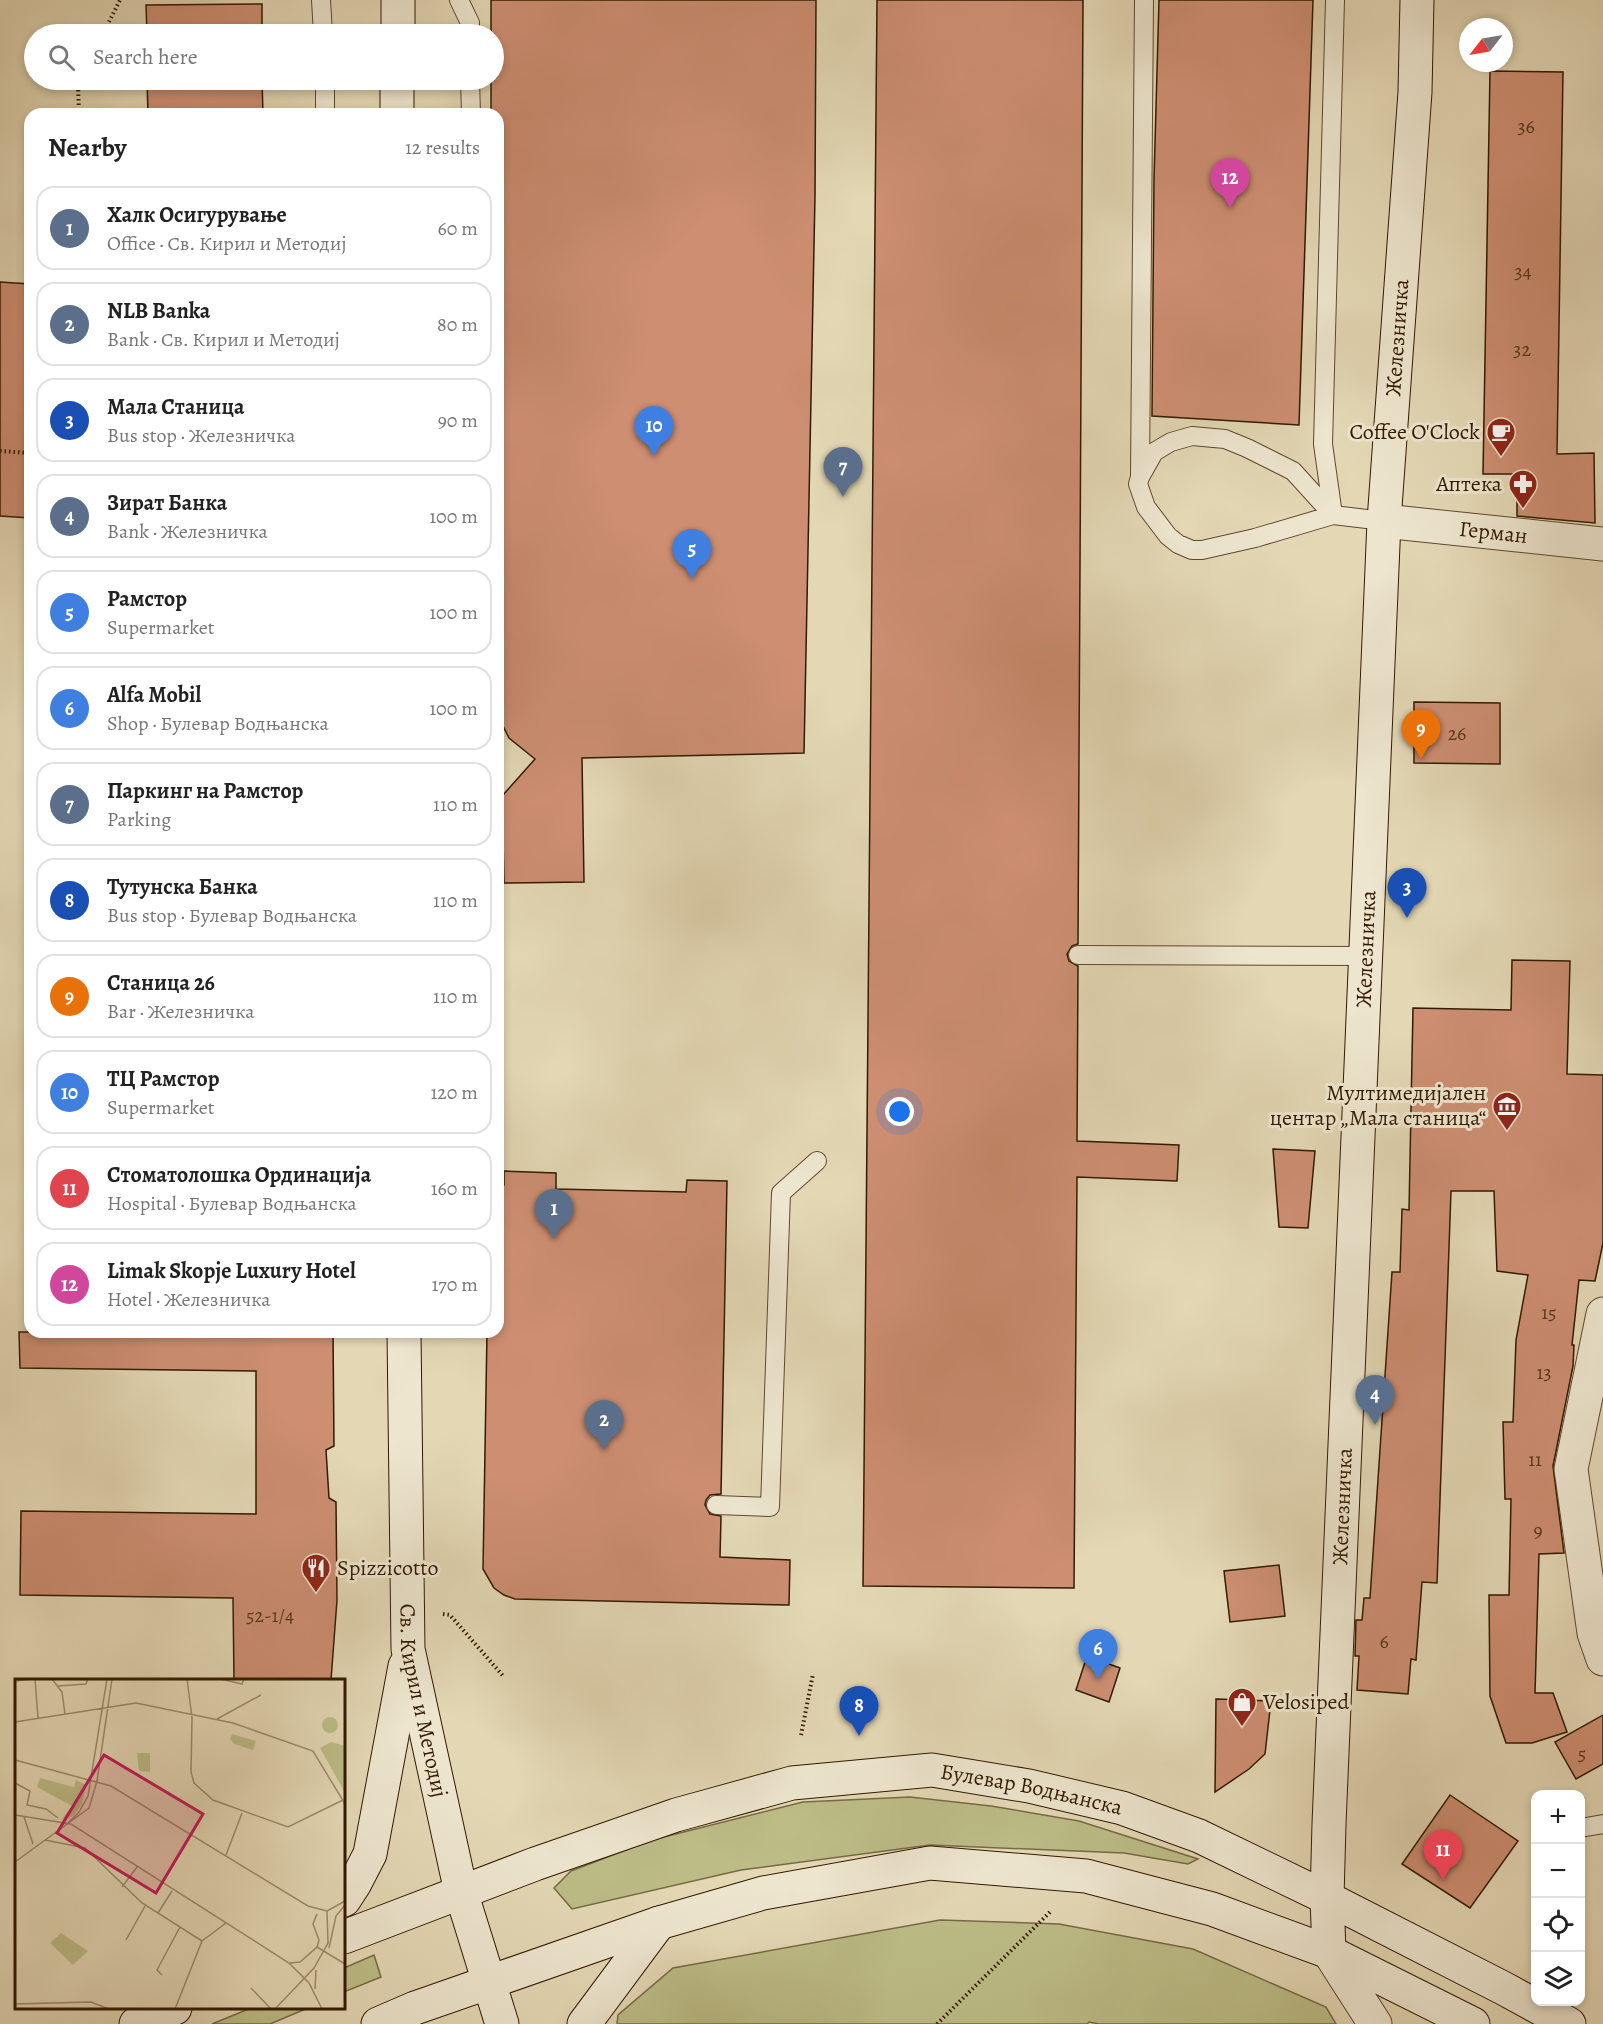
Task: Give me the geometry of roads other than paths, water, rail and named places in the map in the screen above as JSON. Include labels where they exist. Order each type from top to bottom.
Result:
[{"type":"street","points":[[398,0],[398,24]]},
{"type":"street","name":"Железничка","points":[[1329,1952],[1327,1898],[1384,521],[1415,92],[1417,0]]},
{"type":"street","points":[[397,90],[397,108]]},
{"type":"street","name":"Герман","points":[[1384,521],[1603,544]]},
{"type":"street","points":[[1603,1314],[1571,1469],[1594,1633],[1603,1659]]},
{"type":"street","name":"Св. Кирил и Методиј","points":[[404,1338],[408,1649],[461,1892],[502,2024]]},
{"type":"street","points":[[345,1899],[356,1883],[370,1854],[408,1649]]},
{"type":"street","name":"Булевар Водњанска","points":[[345,1937],[546,1860],[676,1815],[792,1783],[932,1770],[1029,1786],[1122,1808],[1199,1836],[1327,1898],[1569,2024]]},
{"type":"street","points":[[378,2024],[415,2008],[659,1923],[763,1893],[930,1863],[1086,1876],[1212,1909],[1329,1952],[1473,2024]]},
{"type":"street","points":[[584,2024],[659,1923]]},
{"type":"street","points":[[1329,1952],[1375,2024]]},
{"type":"street","points":[[136,2024],[170,2009]]},
{"type":"lane","points":[[321,0],[322,24]]},
{"type":"lane","points":[[459,0],[470,24]]},
{"type":"lane","points":[[1140,477],[1144,0]]},
{"type":"lane","points":[[1333,515],[1323,444],[1335,0]]},
{"type":"lane","points":[[325,90],[325,108]]},
{"type":"lane","points":[[470,90],[471,108]]},
{"type":"lane","points":[[1333,515],[1293,471],[1225,439],[1192,436],[1171,442],[1154,452],[1138,484],[1146,507],[1168,536],[1178,544],[1192,550],[1202,550],[1255,538],[1333,515],[1384,521]]},
{"type":"lane","points":[[1078,955],[1366,956]]},
{"type":"lane","points":[[716,1505],[770,1507],[781,1193],[818,1161]]},
{"type":"lane","points":[[1585,1827],[1603,1824]]},
{"type":"place","name":"Limak Skopje Luxury Hotel","points":[[1230,208]]},
{"type":"place","name":"ТЦ Рамстор","points":[[654,456]]},
{"type":"place","name":"Coffee O'Clock","points":[[1501,458]]},
{"type":"place","name":"Паркинг на Рамстор","points":[[843,497]]},
{"type":"place","name":"Аптека","points":[[1523,510]]},
{"type":"place","name":"Рамстор","points":[[692,579]]},
{"type":"place","name":"Станица 26","points":[[1421,759]]},
{"type":"place","name":"Мала Станица","points":[[1407,918]]},
{"type":"place","name":"Мултимедијален центар „Мала станица“","points":[[1507,1132]]},
{"type":"place","name":"Халк Осигурување","points":[[554,1239]]},
{"type":"place","name":"Зират Банка","points":[[1375,1425]]},
{"type":"place","name":"NLB Banka","points":[[604,1450]]},
{"type":"place","name":"Spizzicotto","points":[[316,1594]]},
{"type":"place","name":"Alfa Mobil","points":[[1098,1679]]},
{"type":"place","name":"Velosiped","points":[[1242,1728]]},
{"type":"place","name":"Тутунска Банка","points":[[859,1736]]},
{"type":"place","name":"Стоматолошка Ординација","points":[[1443,1880]]}]
